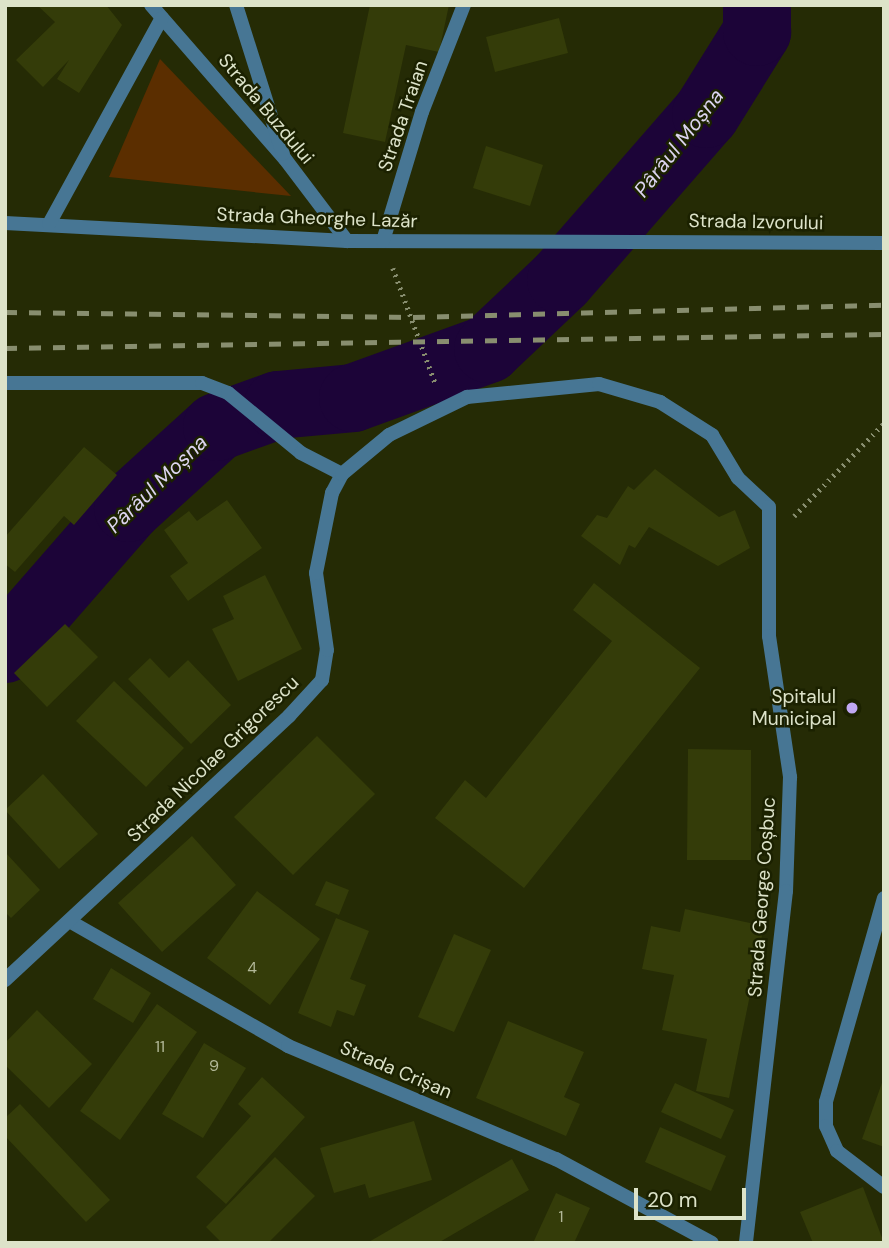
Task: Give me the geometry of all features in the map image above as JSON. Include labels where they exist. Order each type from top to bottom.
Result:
[{"type":"street","name":"Strada Buzdului","points":[[151,5],[285,159],[347,241]]},
{"type":"street","points":[[236,5],[285,159]]},
{"type":"street","name":"Strada Traian","points":[[383,241],[422,112],[464,5]]},
{"type":"street","points":[[49,225],[162,18]]},
{"type":"street","name":"Strada Gheorghe Lazăr","points":[[5,223],[347,241],[545,242],[628,239]]},
{"type":"street","name":"Strada Izvorului","points":[[628,239],[884,243]]},
{"type":"street","points":[[5,383],[176,381],[228,393],[270,431],[342,474]]},
{"type":"street","name":"Strada George Coșbuc","points":[[342,474],[388,435],[467,397],[599,384],[660,402],[712,435],[738,478],[769,507],[769,636],[790,777],[786,891],[746,1243]]},
{"type":"street","name":"Strada Nicolae Grigorescu","points":[[5,980],[71,922],[322,680],[327,650],[316,573],[332,493],[342,474]]},
{"type":"street","points":[[884,898],[826,1102],[826,1126],[837,1151],[884,1187]]},
{"type":"street","name":"Strada Crișan","points":[[71,922],[288,1046],[556,1159],[712,1243]]},
{"type":"path","points":[[383,241],[436,377]]},
{"type":"path","points":[[769,542],[884,423]]},
{"type":"shaded area","points":[[160,59],[291,196],[109,177]]},
{"type":"building","points":[[37,5],[106,5],[122,25],[79,93],[57,79],[69,60],[43,87],[16,60],[55,22]]},
{"type":"building","points":[[370,5],[449,5],[439,52],[406,45],[385,142],[343,133]]},
{"type":"building","points":[[559,18],[568,53],[495,72],[486,37]]},
{"type":"building","points":[[486,146],[543,165],[530,206],[473,188]]},
{"type":"building","points":[[84,447],[117,475],[74,525],[64,516],[15,572],[5,564],[5,537]]},
{"type":"building","points":[[655,469],[719,517],[735,510],[750,548],[718,566],[649,527],[635,548],[629,545],[620,565],[581,536],[597,515],[607,518],[628,486],[634,490]]},
{"type":"building","points":[[227,500],[262,548],[188,601],[170,576],[188,563],[164,530],[189,511],[197,521]]},
{"type":"building","points":[[265,575],[302,649],[238,681],[212,629],[234,619],[223,596]]},
{"type":"building","points":[[594,583],[700,668],[524,888],[435,818],[465,780],[486,798],[612,641],[573,610]]},
{"type":"building","points":[[65,624],[98,657],[47,707],[14,673]]},
{"type":"building","points":[[150,658],[169,678],[188,660],[231,705],[191,744],[128,679]]},
{"type":"building","points":[[114,681],[184,748],[146,787],[76,721]]},
{"type":"building","points":[[317,736],[375,794],[293,875],[234,817]]},
{"type":"building","points":[[688,749],[751,750],[751,860],[687,860]]},
{"type":"building","points":[[43,774],[98,834],[59,869],[5,810]]},
{"type":"building","points":[[192,836],[236,885],[162,952],[118,903]]},
{"type":"building","points":[[5,852],[40,890],[11,918],[5,912]]},
{"type":"building","points":[[326,881],[349,890],[339,915],[315,905]]},
{"type":"building","points":[[257,891],[320,939],[270,1005],[207,958]]},
{"type":"building","points":[[685,909],[764,926],[729,1098],[696,1091],[707,1039],[662,1030],[674,975],[642,969],[651,926],[680,932]]},
{"type":"building","points":[[336,918],[369,931],[350,979],[366,985],[354,1016],[337,1010],[331,1027],[298,1013]]},
{"type":"building","points":[[454,934],[491,950],[454,1032],[418,1017]]},
{"type":"building","points":[[111,968],[151,993],[133,1023],[93,999]]},
{"type":"building","points":[[157,1004],[197,1032],[120,1140],[80,1111]]},
{"type":"building","points":[[37,1010],[92,1064],[49,1108],[5,1065],[5,1043]]},
{"type":"building","points":[[508,1021],[584,1052],[564,1097],[580,1104],[566,1136],[476,1098]]},
{"type":"building","points":[[204,1043],[246,1068],[203,1138],[162,1114]]},
{"type":"building","points":[[262,1077],[305,1117],[226,1204],[196,1177],[251,1116],[238,1104]]},
{"type":"building","points":[[884,1080],[884,1147],[862,1139]]},
{"type":"building","points":[[675,1083],[734,1110],[721,1139],[661,1112]]},
{"type":"building","points":[[20,1104],[110,1200],[86,1222],[5,1136],[5,1118]]},
{"type":"building","points":[[414,1121],[432,1180],[369,1198],[365,1184],[334,1193],[320,1148]]},
{"type":"building","points":[[660,1127],[726,1156],[711,1191],[645,1162]]},
{"type":"building","points":[[275,1157],[315,1196],[268,1243],[222,1243],[206,1227]]},
{"type":"building","points":[[512,1159],[529,1190],[438,1243],[367,1243]]},
{"type":"building","points":[[863,1187],[884,1243],[813,1243],[800,1212]]},
{"type":"building","points":[[556,1193],[590,1208],[574,1243],[533,1243]]},
{"type":"waterway","name":"Pârâul Moșna","points":[[5,649],[128,508],[217,427],[278,405],[353,398],[488,349],[561,280],[706,114],[757,32],[757,5]]},
{"type":"railway","points":[[5,312],[413,317],[884,305]]},
{"type":"railway","points":[[5,348],[884,334]]},
{"type":"place","name":"Spitalul Municipal","points":[[852,708]]}]
